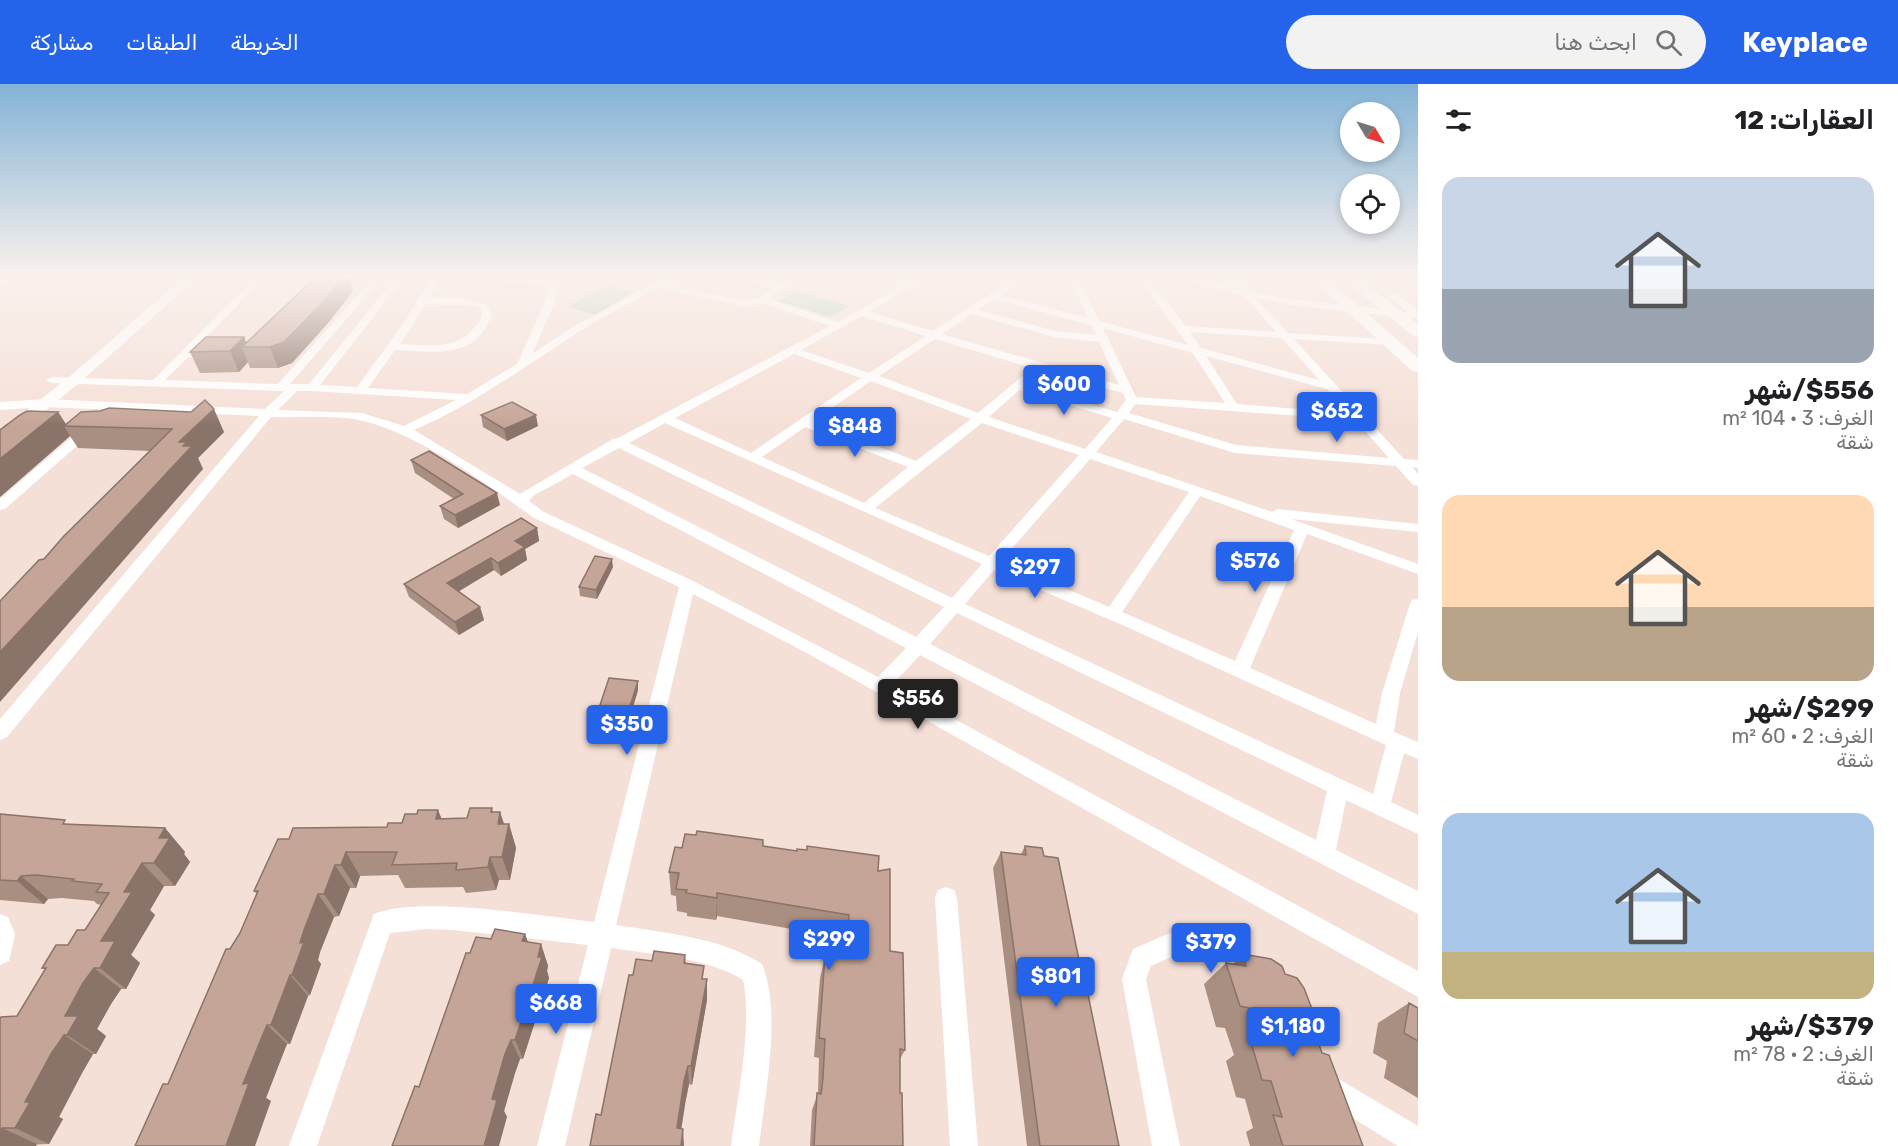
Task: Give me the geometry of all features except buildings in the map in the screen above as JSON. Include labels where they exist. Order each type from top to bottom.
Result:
[{"type":"main road","points":[[0,420],[116,327]]},
{"type":"main road","points":[[0,439],[74,380],[135,327]]},
{"type":"main road","points":[[1373,327],[1418,367]]},
{"type":"street","points":[[156,383],[212,327]]},
{"type":"street","points":[[0,732],[338,327]]},
{"type":"street","points":[[312,388],[361,327]]},
{"type":"street","points":[[361,390],[406,327]]},
{"type":"street","points":[[392,347],[442,347],[466,343],[474,338],[481,327]]},
{"type":"street","points":[[522,366],[539,327]]},
{"type":"street","points":[[405,430],[437,416],[522,366],[581,327]]},
{"type":"street","points":[[521,500],[528,493],[617,442],[794,351],[835,327]]},
{"type":"street","points":[[906,327],[1129,395],[1233,407],[1360,417]]},
{"type":"street","points":[[752,458],[870,376],[947,327]]},
{"type":"street","points":[[1027,327],[1054,334],[1104,339]]},
{"type":"street","points":[[879,687],[956,606],[1084,454],[1121,416],[1129,395],[1122,375],[1096,327]]},
{"type":"street","points":[[1107,327],[1330,386]]},
{"type":"street","points":[[1181,327],[1233,407]]},
{"type":"street","points":[[1278,327],[1418,482]]},
{"type":"street","points":[[1183,329],[1390,342]]},
{"type":"street","points":[[183,356],[225,348]]},
{"type":"street","points":[[794,351],[870,376],[980,418],[1197,490],[1418,569]]},
{"type":"street","points":[[866,509],[917,465],[980,418],[1040,367],[1122,375]]},
{"type":"street","points":[[52,380],[361,390],[466,397]]},
{"type":"street","points":[[1017,386],[1235,449],[1418,464]]},
{"type":"street","points":[[0,406],[45,403],[362,417],[405,430],[521,500],[527,508],[539,515],[687,585],[813,649],[1418,985]]},
{"type":"street","points":[[0,506],[115,407]]},
{"type":"street","points":[[664,418],[866,509],[1240,670],[1418,751]]},
{"type":"street","points":[[804,422],[917,465]]},
{"type":"street","points":[[617,442],[1418,825]]},
{"type":"street","points":[[572,468],[1418,903]]},
{"type":"street","points":[[1112,615],[1197,490]]},
{"type":"street","points":[[1257,511],[1418,528]]},
{"type":"street","points":[[1240,670],[1302,529]]},
{"type":"street","points":[[551,1146],[687,585]]},
{"type":"street","points":[[1380,806],[1391,739],[1391,693],[1418,604]]},
{"type":"street","points":[[1324,854],[1338,788]]},
{"type":"street","points":[[946,898],[964,1146]]},
{"type":"street","points":[[303,1146],[382,922],[428,918],[542,927],[603,935],[717,955],[748,967],[754,974],[758,1008],[745,1146]]},
{"type":"street","points":[[0,925],[3,934],[0,953]]},
{"type":"street","points":[[1166,1146],[1134,979],[1142,958],[1170,945],[1212,950],[1243,962],[1276,981]]},
{"type":"street","points":[[1334,1114],[1318,1072],[1418,1142]]}]
